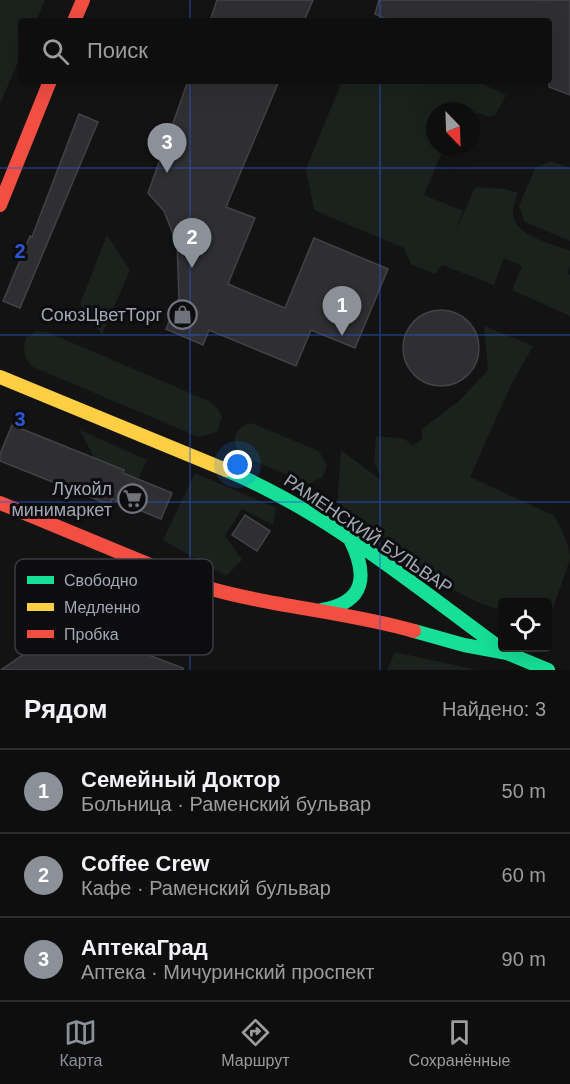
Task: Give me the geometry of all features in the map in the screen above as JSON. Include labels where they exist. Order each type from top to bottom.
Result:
[{"type":"street","points":[[75,18],[83,0]]},
{"type":"street","points":[[0,205],[49,84]]},
{"type":"street","name":"РАМЕНСКИЙ БУЛЬВАР","points":[[0,377],[264,486],[350,539],[507,653]]},
{"type":"street","name":"РАМЕНСКИЙ БУЛЬВАР","points":[[0,503],[136,559]]},
{"type":"street","points":[[322,610],[335,609],[348,602],[359,588],[363,574],[362,565],[360,556],[350,539]]},
{"type":"street","name":"РАМЕНСКИЙ БУЛЬВАР","points":[[213,590],[235,596],[322,610],[507,653],[548,670]]},
{"type":"shaded area","points":[[0,0],[45,0],[37,18],[18,18],[18,62],[0,104]]},
{"type":"shaded area","points":[[341,84],[482,84],[506,95],[496,114],[489,117],[480,114],[480,102],[426,102],[426,156],[440,156],[424,195],[463,211],[452,240],[475,187],[505,189],[518,193],[513,212],[514,220],[519,227],[535,238],[570,251],[570,266],[567,274],[570,275],[570,316],[512,290],[522,266],[504,258],[494,285],[442,265],[435,274],[411,264],[404,248],[314,210],[306,169]]},
{"type":"shaded area","points":[[551,161],[570,168],[570,241],[525,222],[519,206],[535,168]]},
{"type":"shaded area","points":[[107,235],[130,270],[102,335],[80,304]]},
{"type":"shaded area","points":[[484,326],[533,346],[511,385],[470,477],[555,516],[570,557],[552,610],[552,598],[498,598],[498,609],[457,592],[358,520],[337,508],[341,450],[382,481],[374,461],[376,436],[405,439],[412,446],[422,439],[422,429],[459,401],[488,370]]},
{"type":"shaded area","points":[[37,331],[47,332],[211,402],[222,417],[217,432],[199,437],[33,367],[26,357],[24,347],[26,338]]},
{"type":"shaded area","points":[[251,423],[319,451],[327,466],[323,477],[308,484],[241,455],[236,445],[235,435],[240,428]]},
{"type":"shaded area","points":[[80,430],[147,460],[138,479],[125,474],[124,470],[94,458]]},
{"type":"shaded area","points":[[195,473],[276,508],[273,525],[242,509],[225,536],[242,560],[226,576],[213,569],[213,559],[196,559],[163,540]]},
{"type":"shaded area","points":[[395,652],[473,669],[475,670],[387,670]]},
{"type":"building","points":[[217,0],[313,0],[305,18],[211,18]]},
{"type":"building","points":[[379,0],[570,0],[570,95],[549,87],[549,84],[552,84],[552,18],[384,18],[375,14]]},
{"type":"building","points":[[187,84],[278,84],[226,207],[255,218],[228,284],[285,308],[314,238],[388,269],[355,348],[311,330],[296,366],[209,330],[203,345],[166,329],[179,298],[177,244],[164,211],[148,193]]},
{"type":"building","points":[[79,114],[98,122],[20,308],[3,301],[30,236],[32,237]]},
{"type":"building","points":[[441,310],[456,313],[468,321],[476,333],[479,348],[476,363],[468,375],[456,383],[441,386],[426,383],[414,375],[406,363],[403,348],[406,333],[414,321],[426,313]]},
{"type":"building","points":[[12,425],[124,470],[123,473],[172,493],[161,519],[112,499],[110,505],[0,461],[0,454]]},
{"type":"building","points":[[245,515],[270,531],[257,551],[232,535]]},
{"type":"building","points":[[23,655],[149,655],[183,668],[183,670],[1,670]]},
{"type":"traffic: fast","points":[[226,470],[301,508],[336,530],[406,578],[507,653]]},
{"type":"traffic: fast","points":[[322,610],[347,601],[355,594],[359,585],[361,575],[359,564],[350,539]]},
{"type":"traffic: fast","points":[[414,631],[464,645],[507,653],[548,670]]},
{"type":"traffic: slow","points":[[0,377],[226,470]]},
{"type":"traffic: jam","points":[[75,18],[83,0]]},
{"type":"traffic: jam","points":[[0,205],[49,84]]},
{"type":"traffic: jam","points":[[0,503],[136,559]]},
{"type":"traffic: jam","points":[[213,589],[361,618],[414,631]]},
{"type":"place","name":"АптекаГрад","points":[[167,173]]},
{"type":"place","name":"Coffee Crew","points":[[192,268]]},
{"type":"place","name":"СоюзЦветТорг","points":[[183,315]]},
{"type":"place","name":"Семейный Доктор","points":[[342,336]]},
{"type":"place","name":"Лукойл минимаркет","points":[[133,499]]}]
